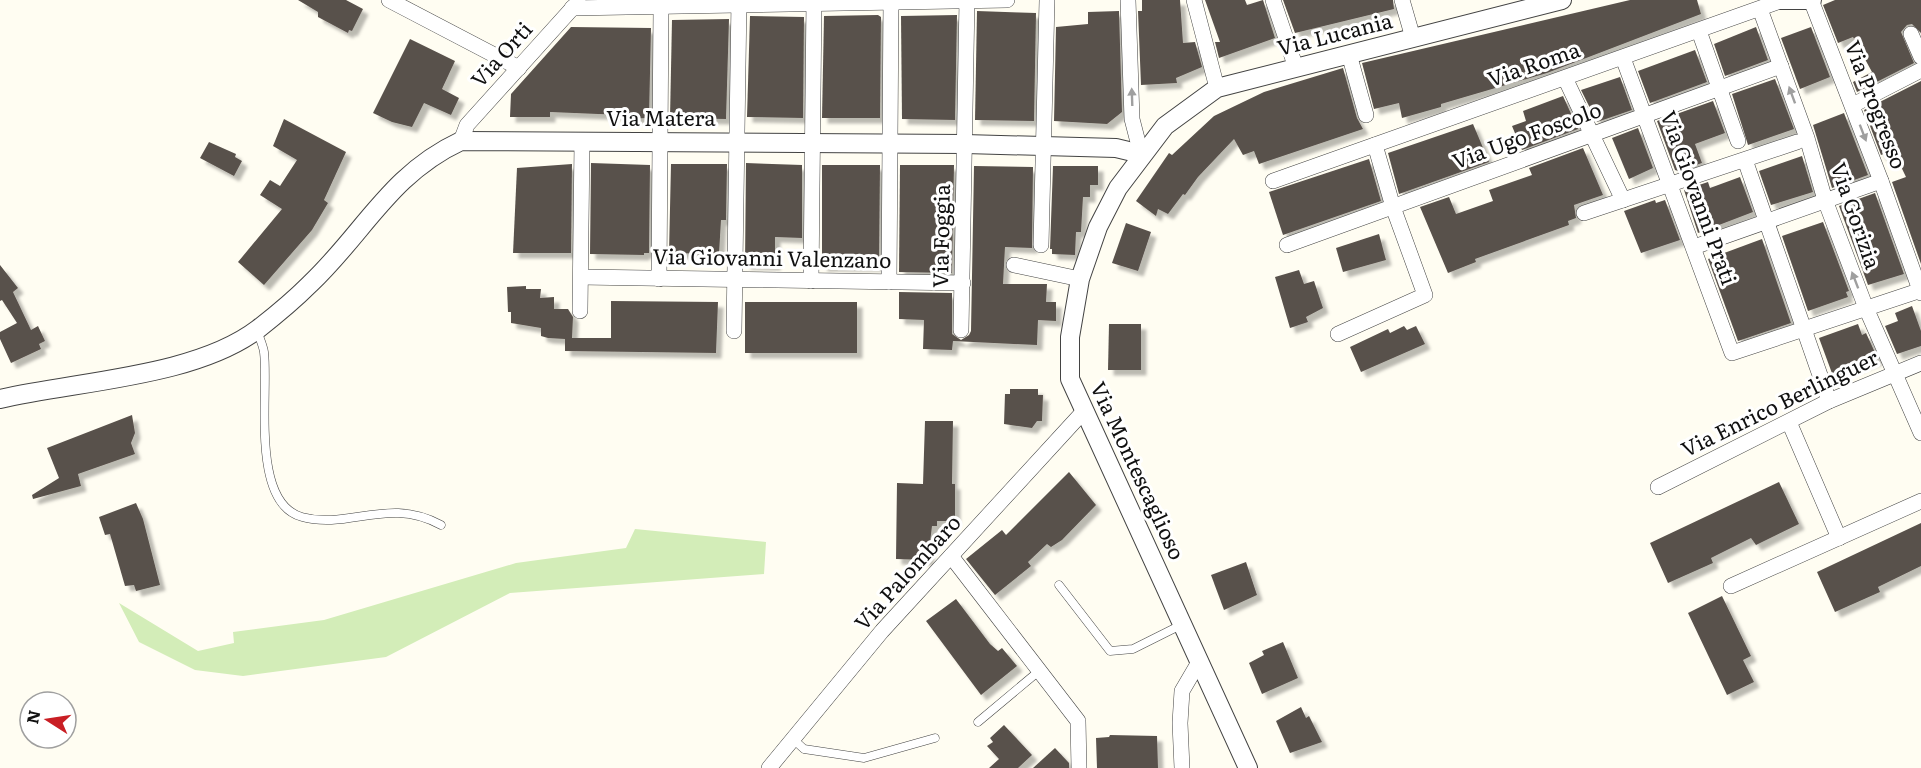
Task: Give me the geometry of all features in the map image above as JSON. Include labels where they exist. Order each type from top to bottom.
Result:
[{"type":"street","points":[[389,0],[519,68]]},
{"type":"street","name":"Via Foggia","points":[[961,330],[967,0]]},
{"type":"street","points":[[576,4],[661,7],[739,3],[1007,0]]},
{"type":"street","points":[[1041,245],[1047,0]]},
{"type":"street","points":[[1128,0],[1132,119],[1141,154]]},
{"type":"street","points":[[1194,0],[1217,88]]},
{"type":"street","points":[[1273,0],[1296,68]]},
{"type":"street","points":[[1402,0],[1413,38]]},
{"type":"street","name":"Via Lucania","points":[[1141,154],[1165,126],[1217,88],[1562,0]]},
{"type":"street","name":"Via Roma","points":[[1274,181],[1781,0],[1811,0]]},
{"type":"street","name":"Via Progresso","points":[[1811,0],[1853,105],[1921,291]]},
{"type":"street","points":[[889,282],[891,1]]},
{"type":"street","points":[[811,281],[814,2]]},
{"type":"street","points":[[735,330],[739,3]]},
{"type":"street","name":"Via Orti","points":[[461,141],[467,125],[576,4]]},
{"type":"street","points":[[659,279],[661,7]]},
{"type":"street","name":"Via Gorizia","points":[[1760,9],[1807,138],[1825,200],[1866,308],[1921,433]]},
{"type":"street","points":[[1699,31],[1738,141]]},
{"type":"street","points":[[1911,34],[1921,57]]},
{"type":"street","points":[[1349,54],[1366,115]]},
{"type":"street","name":"Via Giovanni Prati","points":[[1623,58],[1732,354],[1805,329]]},
{"type":"street","name":"Via Ugo Foscolo","points":[[1287,245],[1781,66]]},
{"type":"street","points":[[1853,105],[1921,70]]},
{"type":"street","points":[[1565,78],[1623,200]]},
{"type":"street","name":"Via Matera","points":[[0,399],[152,370],[209,355],[257,330],[311,284],[380,203],[418,166],[461,141],[891,142],[1116,148],[1141,154]]},
{"type":"street","points":[[580,311],[582,142]]},
{"type":"street","points":[[1584,213],[1797,142]]},
{"type":"street","points":[[1338,334],[1425,295],[1393,207],[1375,145]]},
{"type":"street","name":"Via Montescaglioso","points":[[1141,154],[1118,188],[1098,227],[1080,279],[1070,337],[1070,379],[1248,768]]},
{"type":"street","points":[[1745,160],[1829,401]]},
{"type":"street","points":[[1694,247],[1881,181]]},
{"type":"street","points":[[1014,265],[1080,279]]},
{"type":"street","name":"Via Giovanni Valenzano","points":[[581,277],[963,283]]},
{"type":"street","points":[[1805,329],[1921,291]]},
{"type":"street","name":"Via Enrico Berlinguer","points":[[1658,487],[1829,401],[1921,363]]},
{"type":"street","name":"Via Palombaro","points":[[769,768],[882,631],[1084,411]]},
{"type":"street","points":[[1789,422],[1839,538]]},
{"type":"street","points":[[1731,586],[1921,501]]},
{"type":"street","points":[[951,556],[1078,721],[1079,768]]},
{"type":"street","points":[[1182,768],[1180,723],[1182,691],[1199,662]]},
{"type":"lane","points":[[257,330],[264,351],[265,437],[270,474],[286,509],[295,515],[320,520],[392,512],[416,514],[441,525]]},
{"type":"lane","points":[[1059,585],[1110,651],[1133,648],[1182,625]]},
{"type":"lane","points":[[978,722],[1039,671]]},
{"type":"lane","points":[[793,739],[804,749],[864,758],[935,738]]},
{"type":"green space","points":[[635,529],[766,542],[764,574],[510,593],[386,657],[243,676],[195,670],[139,642],[119,603],[198,651],[234,643],[233,632],[324,620],[516,563],[626,548]]},
{"type":"building","points":[[298,0],[346,0],[363,9],[352,31],[349,30],[348,33],[318,17],[318,12]]},
{"type":"building","points":[[1142,0],[1180,0],[1183,43],[1195,42],[1202,67],[1176,78],[1177,83],[1141,85],[1138,11],[1142,11]]},
{"type":"building","points":[[1205,0],[1245,0],[1247,5],[1263,0],[1275,38],[1219,58],[1215,42],[1220,42]]},
{"type":"building","points":[[1283,0],[1393,0],[1394,9],[1295,33]]},
{"type":"building","points":[[1630,0],[1697,0],[1701,14],[1547,73],[1441,104],[1441,107],[1402,118],[1399,103],[1374,109],[1362,63]]},
{"type":"building","points":[[1835,0],[1921,0],[1921,33],[1912,24],[1907,25],[1901,32],[1914,63],[1857,92],[1853,82],[1872,72],[1853,37],[1838,43],[1823,5]]},
{"type":"building","points":[[977,11],[1036,13],[1034,121],[975,120]]},
{"type":"building","points":[[1119,11],[1122,112],[1107,124],[1054,121],[1056,27],[1088,24],[1088,12]]},
{"type":"building","points":[[878,15],[881,17],[880,118],[822,118],[824,16]]},
{"type":"building","points":[[957,15],[955,120],[902,119],[901,16]]},
{"type":"building","points":[[750,16],[804,17],[803,118],[747,117]]},
{"type":"building","points":[[729,19],[726,119],[670,118],[672,20]]},
{"type":"building","points":[[571,27],[651,28],[649,118],[622,119],[622,115],[550,112],[550,117],[510,117],[511,94]]},
{"type":"building","points":[[1756,27],[1768,60],[1725,76],[1714,44]]},
{"type":"building","points":[[1811,27],[1830,77],[1800,89],[1781,38]]},
{"type":"building","points":[[410,39],[455,61],[442,89],[459,98],[451,115],[424,103],[412,127],[392,122],[373,113]]},
{"type":"building","points":[[1695,50],[1707,82],[1650,103],[1638,71]]},
{"type":"building","points":[[1343,68],[1357,118],[1363,129],[1259,164],[1254,151],[1243,155],[1234,139],[1198,177],[1185,195],[1183,194],[1168,214],[1158,209],[1156,216],[1136,201],[1169,153],[1172,155],[1214,116],[1264,92]]},
{"type":"building","points":[[1620,77],[1632,110],[1597,122],[1581,90]]},
{"type":"building","points":[[1775,79],[1794,129],[1748,145],[1732,94]]},
{"type":"building","points":[[1921,81],[1921,264],[1892,182],[1906,177],[1893,150],[1881,155],[1864,110]]},
{"type":"building","points":[[1563,96],[1578,129],[1522,150],[1512,126],[1526,121],[1523,111]]},
{"type":"building","points":[[1713,101],[1725,133],[1695,144],[1702,163],[1675,170],[1657,121]]},
{"type":"building","points":[[1844,113],[1868,175],[1832,188],[1813,125]]},
{"type":"building","points":[[284,119],[346,152],[324,200],[328,203],[312,230],[264,285],[238,262],[282,209],[260,195],[270,180],[280,186],[297,160],[273,146]]},
{"type":"building","points":[[1473,124],[1489,162],[1399,194],[1388,153]]},
{"type":"building","points":[[1638,128],[1653,168],[1629,179],[1612,138]]},
{"type":"building","points":[[209,142],[236,154],[235,157],[242,161],[234,176],[200,158]]},
{"type":"building","points":[[1583,148],[1603,195],[1574,205],[1576,218],[1568,221],[1569,225],[1475,259],[1476,262],[1448,273],[1420,207],[1449,197],[1456,214],[1493,201],[1489,190],[1532,175],[1529,168]]},
{"type":"building","points":[[1802,156],[1813,192],[1771,205],[1759,171]]},
{"type":"building","points":[[1369,159],[1381,201],[1283,235],[1269,192]]},
{"type":"building","points":[[591,163],[650,165],[649,253],[644,253],[644,255],[590,254]]},
{"type":"building","points":[[746,163],[802,165],[802,238],[775,237],[775,265],[745,264]]},
{"type":"building","points":[[572,164],[571,253],[513,253],[517,168]]},
{"type":"building","points":[[671,164],[727,164],[726,220],[721,220],[719,254],[669,253]]},
{"type":"building","points":[[822,165],[880,165],[879,266],[822,266]]},
{"type":"building","points":[[900,165],[954,165],[952,273],[899,272]]},
{"type":"building","points":[[974,166],[1033,167],[1032,248],[1005,247],[1003,284],[1047,284],[1046,302],[1056,302],[1056,321],[1038,320],[1037,345],[953,341],[952,350],[923,349],[924,320],[899,319],[899,292],[952,293],[952,334],[961,340],[971,331]]},
{"type":"building","points":[[1053,166],[1098,166],[1098,185],[1090,185],[1090,197],[1083,197],[1081,232],[1076,232],[1075,255],[1052,254],[1052,249],[1050,249]]},
{"type":"building","points":[[1740,177],[1753,212],[1698,233],[1684,190],[1708,182],[1710,188]]},
{"type":"building","points":[[1875,193],[1904,274],[1868,285],[1839,206]]},
{"type":"building","points":[[1655,200],[1656,203],[1665,200],[1680,240],[1641,253],[1624,211]]},
{"type":"building","points":[[1823,222],[1849,291],[1846,292],[1848,297],[1808,311],[1782,236]]},
{"type":"building","points":[[1126,223],[1151,232],[1138,271],[1112,263]]},
{"type":"building","points":[[1379,234],[1386,260],[1343,272],[1336,248]]},
{"type":"building","points":[[1762,239],[1791,323],[1738,341],[1708,259]]},
{"type":"building","points":[[0,265],[18,288],[13,292],[31,330],[38,326],[45,341],[39,344],[41,349],[11,363],[0,339],[0,332],[17,323],[2,300],[0,301]]},
{"type":"building","points":[[1299,270],[1304,284],[1314,281],[1323,308],[1306,317],[1308,322],[1290,328],[1275,277]]},
{"type":"building","points":[[526,286],[526,289],[541,289],[540,298],[554,297],[554,309],[568,309],[573,317],[572,338],[611,338],[611,301],[718,302],[716,353],[565,351],[565,339],[541,336],[541,328],[511,323],[507,287]]},
{"type":"building","points":[[745,302],[857,302],[857,353],[745,353]]},
{"type":"building","points":[[1912,306],[1921,331],[1921,346],[1897,354],[1885,326],[1898,321],[1895,313]]},
{"type":"building","points":[[1109,324],[1141,324],[1141,370],[1108,370]]},
{"type":"building","points":[[1858,324],[1862,335],[1866,333],[1878,359],[1833,376],[1819,338]]},
{"type":"building","points":[[1404,326],[1407,330],[1416,326],[1425,344],[1361,372],[1350,347],[1388,329],[1390,333]]},
{"type":"building","points":[[1010,389],[1038,389],[1038,395],[1043,395],[1042,421],[1037,421],[1032,428],[1004,424],[1005,394],[1010,394]]},
{"type":"building","points":[[132,415],[135,433],[131,443],[135,454],[78,474],[81,486],[33,499],[32,495],[59,478],[47,448]]},
{"type":"building","points":[[925,421],[953,421],[952,484],[955,484],[955,521],[937,521],[937,526],[932,526],[928,560],[896,559],[897,483],[923,484]]},
{"type":"building","points":[[1069,472],[1096,505],[1062,540],[1051,547],[1047,544],[1028,562],[1031,566],[995,595],[966,559],[1002,530],[1006,535]]},
{"type":"building","points":[[1779,482],[1799,524],[1756,545],[1751,538],[1711,558],[1713,563],[1668,583],[1650,543]]},
{"type":"building","points":[[136,503],[143,519],[160,585],[136,591],[134,585],[125,586],[110,534],[105,535],[99,517]]},
{"type":"building","points":[[1921,523],[1921,566],[1878,587],[1880,592],[1835,612],[1817,572]]},
{"type":"building","points":[[1246,562],[1257,595],[1224,610],[1211,575]]},
{"type":"building","points":[[1722,596],[1751,656],[1743,660],[1754,682],[1727,695],[1688,613]]},
{"type":"building","points":[[956,599],[990,644],[998,651],[1002,648],[1017,666],[981,695],[926,621]]},
{"type":"building","points":[[1283,642],[1298,678],[1262,694],[1249,663],[1264,655],[1262,651]]},
{"type":"building","points":[[1301,707],[1306,718],[1309,716],[1322,742],[1290,753],[1276,721]]},
{"type":"building","points":[[1004,725],[1032,755],[1018,768],[989,768],[999,759],[987,746],[993,742],[990,738]]},
{"type":"building","points":[[1110,735],[1157,736],[1158,768],[1097,768],[1096,738]]},
{"type":"building","points":[[1055,748],[1069,763],[1069,768],[1033,768]]}]
